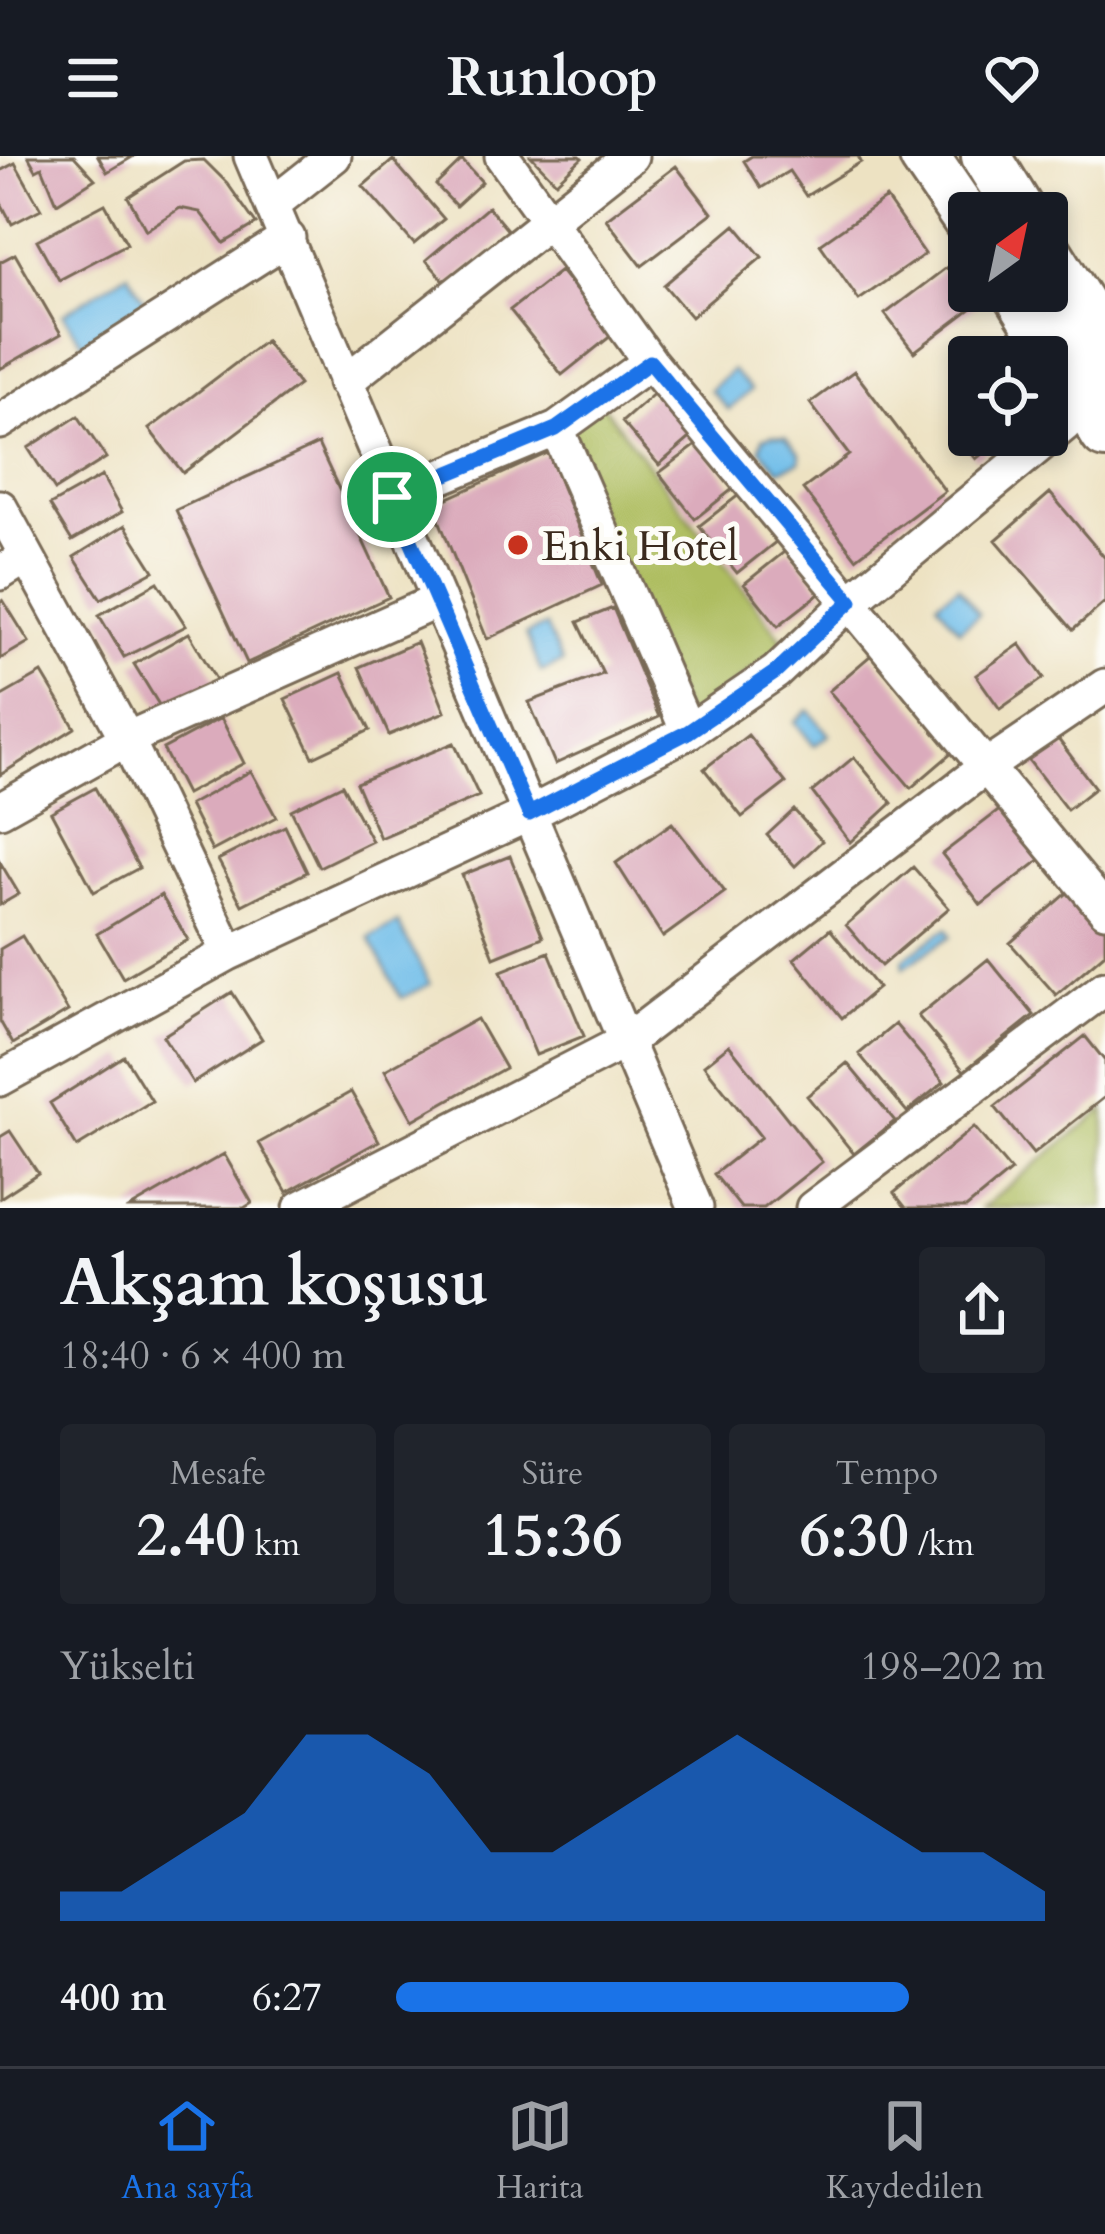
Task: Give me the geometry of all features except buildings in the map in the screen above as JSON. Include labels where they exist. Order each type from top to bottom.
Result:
[{"type":"highway","points":[[924,156],[949,192]]},
{"type":"highway","points":[[986,156],[1008,192]]},
{"type":"highway","points":[[1068,278],[1098,316]]},
{"type":"highway","points":[[1033,312],[1097,399]]},
{"type":"street","points":[[250,156],[696,1208]]},
{"type":"street","points":[[273,204],[334,156]]},
{"type":"street","points":[[502,156],[650,362],[1105,910]]},
{"type":"street","points":[[345,382],[631,156]]},
{"type":"street","points":[[0,422],[288,238]]},
{"type":"street","points":[[392,497],[556,429],[650,362]]},
{"type":"street","points":[[2,1074],[229,953],[529,814],[688,732],[776,672],[851,601],[1097,399]]},
{"type":"street","points":[[556,429],[688,732]]},
{"type":"street","points":[[0,507],[13,565],[127,739],[229,953]]},
{"type":"street","points":[[0,810],[127,739],[437,602]]},
{"type":"street","points":[[301,1208],[628,1040],[987,766],[1105,686]]},
{"type":"street","points":[[813,1208],[1105,988]]},
{"type":"green space","points":[[601,403],[786,644],[687,720],[564,431]]},
{"type":"green space","points":[[1105,1109],[1105,1208],[981,1208]]},
{"type":"water","points":[[128,273],[147,305],[84,346],[63,314]]},
{"type":"water","points":[[732,370],[751,390],[729,410],[710,390]]},
{"type":"water","points":[[785,437],[800,453],[800,462],[779,470],[760,449],[763,438]]},
{"type":"water","points":[[958,586],[979,614],[959,630],[937,602]]},
{"type":"water","points":[[546,626],[562,663],[541,672],[526,634]]},
{"type":"water","points":[[809,710],[829,735],[814,746],[795,722]]},
{"type":"water","points":[[398,923],[430,984],[401,998],[369,938]]},
{"type":"water","points":[[947,928],[951,936],[904,967],[903,959]]},
{"type":"place","name":"Enki Hotel","points":[[518,545]]},
{"type":"route","points":[[650,362],[851,601],[776,672],[688,732],[529,814],[392,497],[556,429],[650,362]]}]
